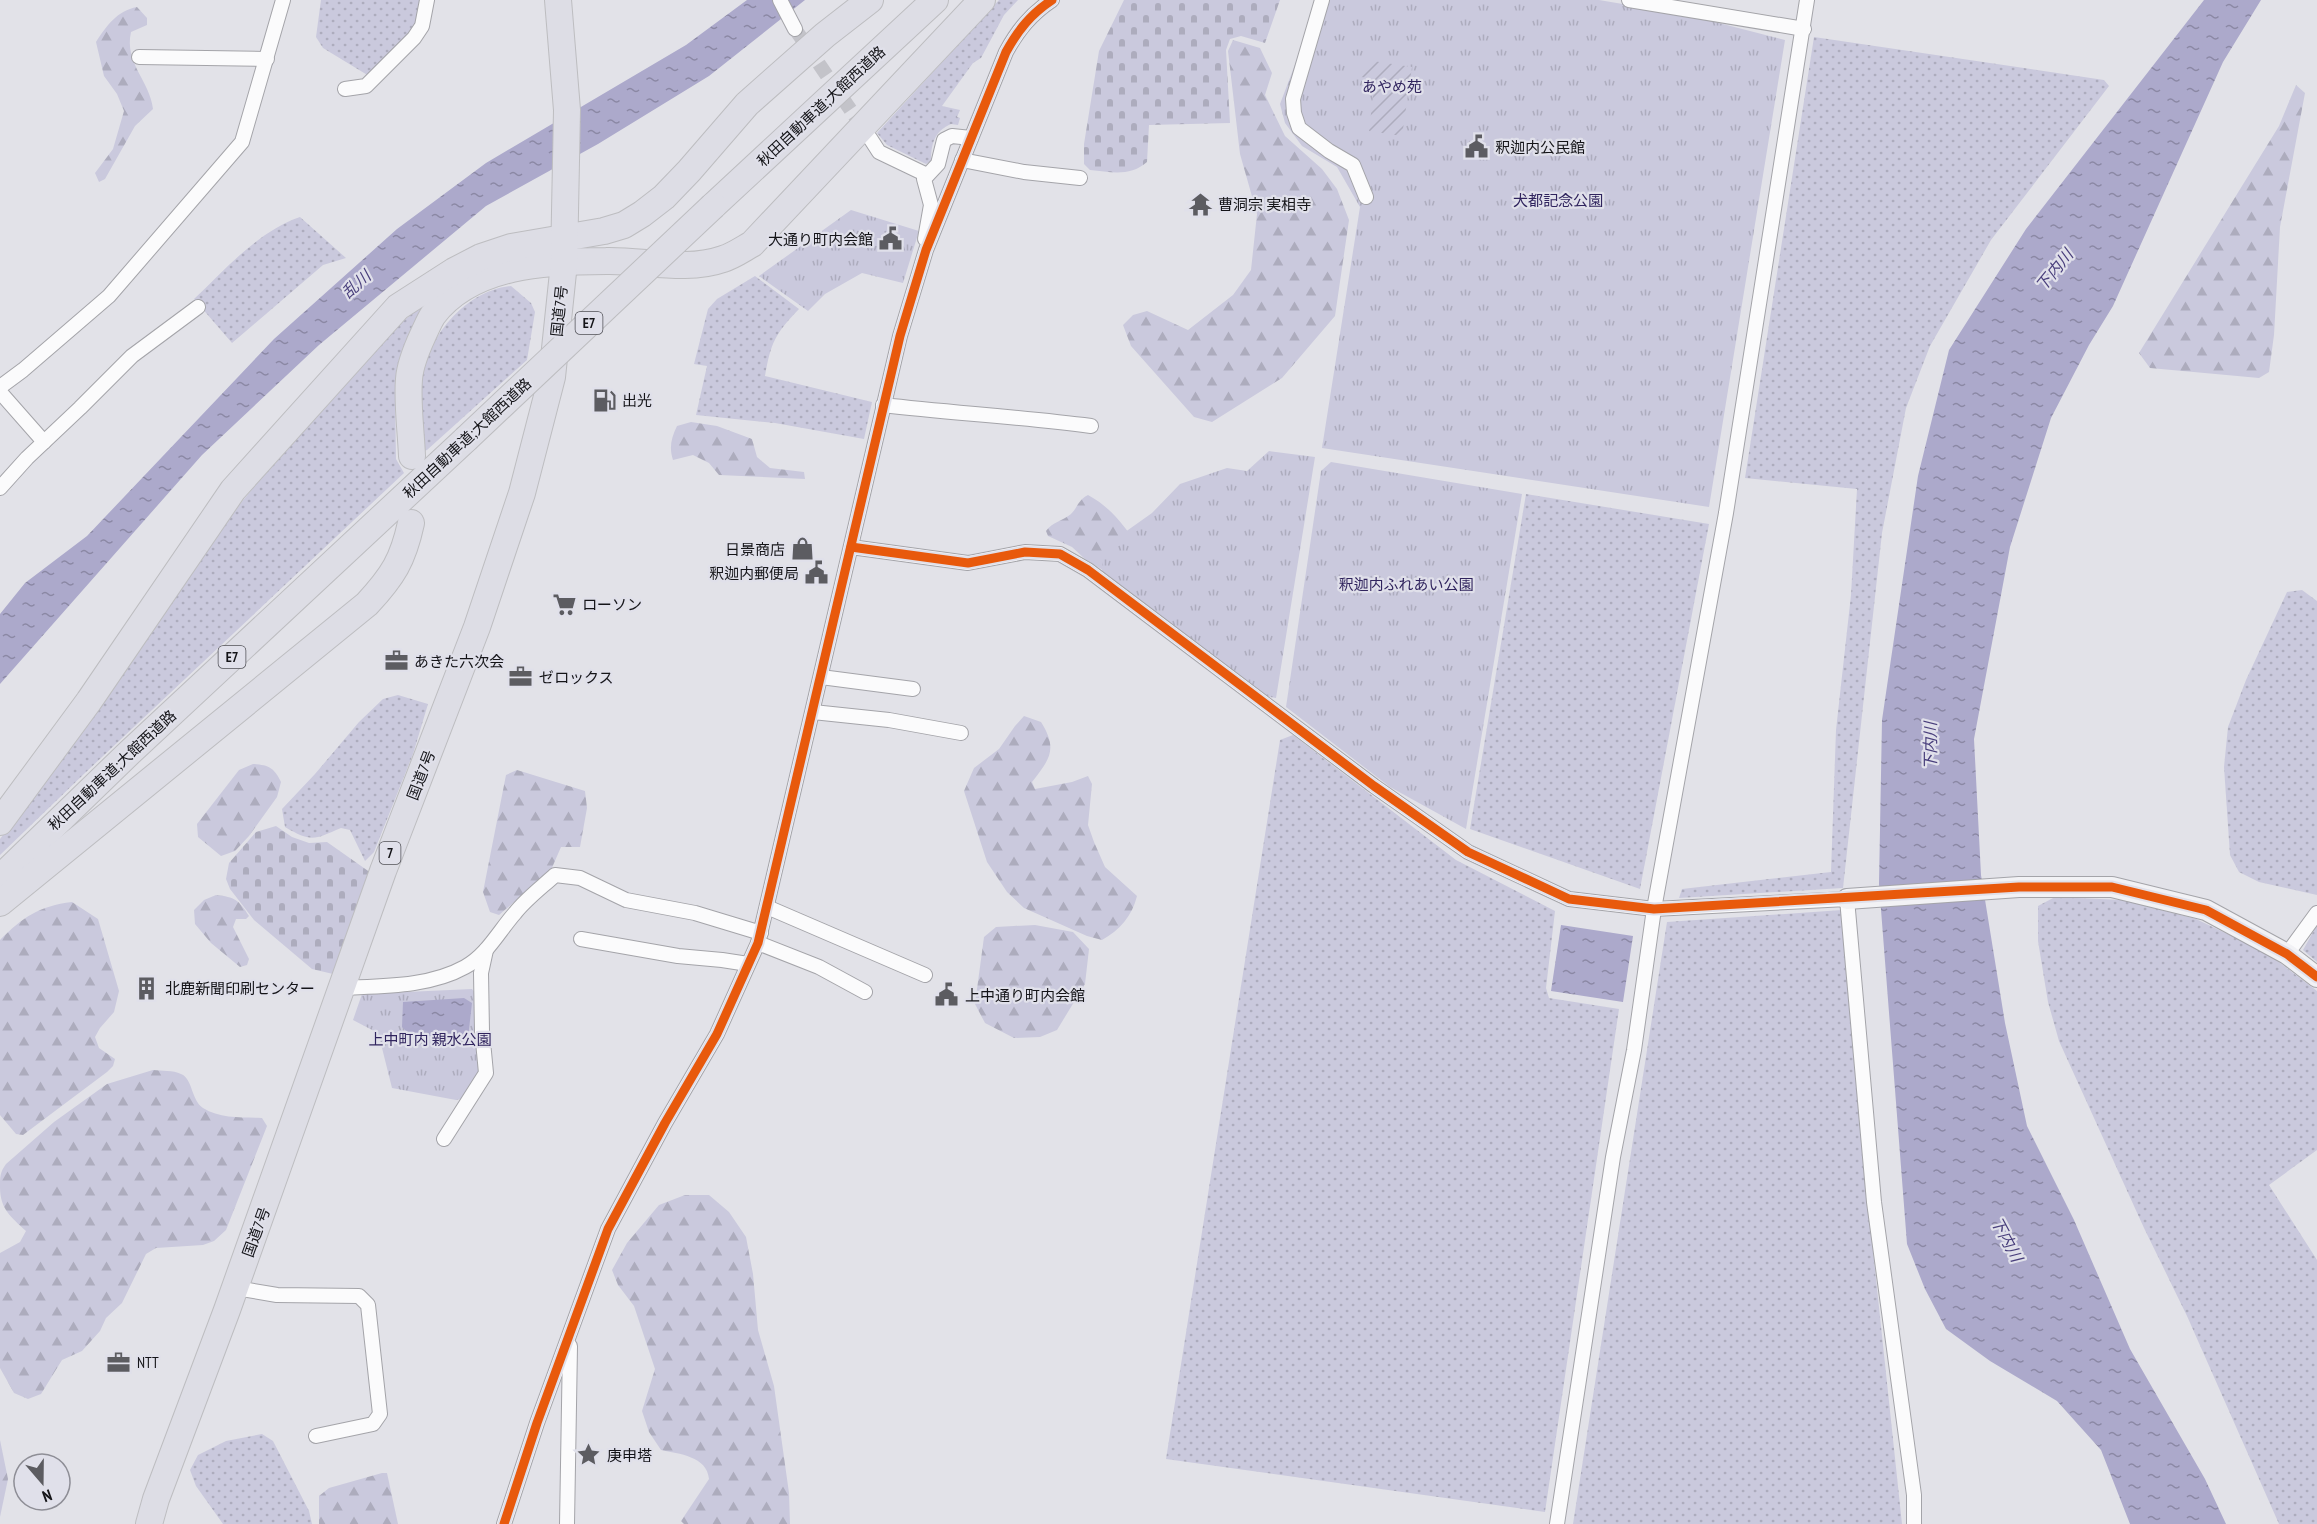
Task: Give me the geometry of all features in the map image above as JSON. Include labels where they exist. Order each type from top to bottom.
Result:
[{"type":"highway","name":"国道7号","points":[[149,1524],[236,1288],[383,871],[447,708],[508,538],[552,377],[565,250],[567,110],[558,0]]},
{"type":"highway","points":[[412,456],[409,377],[419,343],[433,316],[448,300],[481,279],[565,250],[604,231],[624,225],[642,214],[664,197],[689,171],[747,104],[825,35],[870,0]]},
{"type":"highway","name":"秋田自動車道;大館西道路","points":[[0,878],[129,753],[935,0]]},
{"type":"highway","points":[[0,822],[89,701],[233,490],[398,307],[454,271],[481,257],[511,247],[565,250],[607,261],[669,265],[722,260],[752,244],[982,0]]},
{"type":"highway","points":[[0,903],[367,604],[389,580],[405,550],[411,523]]},
{"type":"street","points":[[0,387],[109,296],[242,142],[283,0]]},
{"type":"street","points":[[345,89],[366,86],[414,38],[422,26],[427,0]]},
{"type":"street","points":[[780,0],[795,29]]},
{"type":"street","points":[[504,1524],[537,1423],[608,1229],[665,1123],[717,1034],[759,938],[900,336],[921,265],[1006,52],[1014,37],[1038,10],[1052,0]]},
{"type":"street","points":[[1322,0],[1293,99],[1294,113],[1299,128],[1329,151],[1353,165],[1366,196]]},
{"type":"street","points":[[1629,0],[1804,29]]},
{"type":"street","points":[[1557,1524],[1613,1156],[1634,1050],[1654,909],[1726,513],[1808,0]]},
{"type":"street","points":[[139,57],[267,59]]},
{"type":"street","points":[[921,265],[931,205],[924,179],[938,164],[944,140],[952,136],[971,138]]},
{"type":"street","points":[[870,138],[879,152],[927,176]]},
{"type":"street","points":[[962,160],[1024,172],[1080,178]]},
{"type":"street","points":[[0,488],[132,356],[198,307]]},
{"type":"street","points":[[0,392],[44,442]]},
{"type":"street","points":[[884,405],[957,414],[1011,416],[1091,426]]},
{"type":"street","points":[[851,547],[968,564],[1025,552],[1060,555],[1088,570],[1374,786],[1468,852],[1569,899],[1654,909],[2019,887],[2112,887],[2206,910],[2287,954],[2317,977]]},
{"type":"street","points":[[821,677],[913,689]]},
{"type":"street","points":[[813,712],[889,720],[961,734]]},
{"type":"street","points":[[343,988],[395,986],[427,981],[465,967],[486,950],[516,911],[555,875],[580,878],[626,900],[695,914],[759,938],[865,992]]},
{"type":"street","points":[[1846,899],[1874,1202],[1914,1495],[1914,1524]]},
{"type":"street","points":[[767,907],[925,975]]},
{"type":"street","points":[[2287,954],[2317,913]]},
{"type":"street","points":[[581,939],[678,956],[748,964]]},
{"type":"street","points":[[444,1139],[486,1073],[482,1031],[482,973],[486,950]]},
{"type":"street","points":[[236,1288],[277,1295],[359,1296],[368,1305],[380,1414],[373,1424],[316,1436]]},
{"type":"street","points":[[567,1524],[570,1336]]},
{"type":"green space","points":[[321,0],[422,0],[415,30],[369,76],[323,48],[316,37]]},
{"type":"green space","points":[[999,0],[1018,0],[1004,15],[981,58],[973,63],[942,106],[960,110],[957,117],[960,118],[958,125],[951,124],[937,135],[933,144],[931,161],[926,164],[887,145],[877,133]]},
{"type":"green space","points":[[1124,0],[1280,0],[1265,43],[1241,36],[1230,39],[1226,50],[1230,123],[1149,125],[1147,162],[1141,167],[1127,172],[1090,170],[1084,164],[1084,144],[1099,51]]},
{"type":"green space","name":"犬都記念公園","points":[[1317,0],[1599,0],[1688,15],[1785,40],[1709,507],[1322,448],[1360,207],[1337,167],[1302,146],[1285,123],[1280,104]]},
{"type":"green space","points":[[137,7],[147,18],[147,25],[131,32],[131,53],[153,109],[135,126],[105,179],[99,182],[95,173],[113,149],[124,111],[117,94],[104,76],[96,42],[113,20]]},
{"type":"green space","points":[[1814,37],[2104,80],[2109,86],[1991,240],[1930,346],[1906,408],[1882,533],[1843,888],[1679,898],[1682,889],[1831,872],[1836,730],[1851,595],[1857,489],[1745,478]]},
{"type":"green space","points":[[1233,40],[1260,48],[1272,73],[1265,95],[1285,136],[1322,169],[1337,189],[1349,220],[1335,316],[1282,378],[1212,422],[1194,417],[1131,346],[1123,325],[1133,315],[1147,311],[1188,330],[1233,295],[1251,270],[1257,214],[1240,154],[1228,51]]},
{"type":"green space","name":"あやめ苑","points":[[1373,61],[1412,67],[1402,136],[1369,131],[1375,78],[1360,77],[1365,64]]},
{"type":"green space","points":[[2296,85],[2305,93],[2280,227],[2274,335],[2269,372],[2259,378],[2150,368],[2139,353],[2279,126]]},
{"type":"green space","points":[[851,210],[919,231],[903,283],[862,273],[825,294],[808,311],[759,276]]},
{"type":"green space","points":[[300,217],[346,258],[323,265],[232,343],[194,299],[256,242],[284,224]]},
{"type":"green space","points":[[755,276],[799,309],[775,339],[765,376],[872,402],[864,439],[775,423],[696,415],[707,366],[694,364],[708,309],[717,299]]},
{"type":"green space","points":[[511,286],[531,303],[535,312],[527,360],[424,451],[419,390],[428,355],[448,322],[461,309],[493,290]]},
{"type":"green space","points":[[420,307],[424,312],[399,361],[395,396],[396,459],[404,473],[0,855],[0,839],[52,770],[240,504],[298,433],[390,332]]},
{"type":"green space","points":[[691,422],[717,426],[752,439],[757,457],[770,468],[804,472],[805,479],[719,475],[709,463],[693,455],[673,460],[671,443],[677,426]]},
{"type":"green space","points":[[1269,451],[1315,457],[1276,698],[1265,696],[1102,572],[1104,547],[1152,513],[1180,484],[1227,468],[1247,471]]},
{"type":"green space","name":"釈迦内ふれあい公園","points":[[1331,462],[1522,494],[1466,829],[1390,787],[1286,707],[1321,471]]},
{"type":"green space","points":[[1526,494],[1709,524],[1640,889],[1470,829]]},
{"type":"green space","points":[[1088,495],[1111,512],[1140,548],[1114,577],[1085,559],[1072,547],[1048,536],[1046,531],[1071,514],[1080,501]]},
{"type":"green space","points":[[2302,590],[2317,601],[2317,895],[2259,882],[2239,872],[2230,855],[2224,767],[2228,727],[2246,680],[2287,592]]},
{"type":"green space","points":[[398,695],[428,704],[413,754],[374,852],[365,861],[350,830],[341,828],[313,838],[285,827],[282,809],[359,722],[383,699]]},
{"type":"green space","points":[[1024,716],[1041,722],[1049,740],[1050,754],[1032,782],[1035,789],[1072,782],[1088,776],[1092,784],[1088,825],[1094,842],[1105,867],[1137,896],[1124,922],[1102,940],[1087,936],[1024,908],[1007,892],[987,862],[964,791],[974,768],[999,749]]},
{"type":"green space","points":[[1293,735],[1456,860],[1555,911],[1546,988],[1549,998],[1619,1009],[1545,1512],[1166,1459],[1280,740]]},
{"type":"green space","points":[[253,764],[267,766],[276,773],[281,782],[277,797],[249,836],[235,851],[221,856],[198,837],[197,824],[239,770]]},
{"type":"green space","points":[[517,770],[585,791],[587,808],[580,847],[561,847],[551,870],[499,915],[490,912],[483,892],[506,775]]},
{"type":"green space","points":[[276,826],[292,837],[309,843],[327,842],[371,873],[333,974],[312,969],[254,920],[230,889],[226,879],[229,863],[256,832]]},
{"type":"green space","points":[[216,895],[236,900],[249,916],[246,919],[236,919],[233,927],[249,959],[247,965],[240,967],[211,943],[195,924],[194,910],[204,900]]},
{"type":"green space","points":[[2055,897],[2123,900],[2196,919],[2267,953],[2317,991],[2317,1150],[2269,1185],[2317,1260],[2317,1524],[2279,1524],[2187,1316],[2144,1228],[2059,1041],[2048,1002],[2038,941],[2038,906]]},
{"type":"green space","points":[[72,902],[98,919],[119,991],[114,1012],[95,1037],[99,1048],[115,1059],[113,1066],[107,1072],[23,1135],[16,1134],[0,1115],[0,940],[32,914],[50,906]]},
{"type":"green space","points":[[1842,910],[1871,1232],[1902,1524],[1573,1524],[1667,922]]},
{"type":"green space","points":[[1035,925],[1073,932],[1089,949],[1085,984],[1057,1030],[1040,1037],[1014,1038],[985,1023],[975,1004],[984,937],[996,927]]},
{"type":"green space","points":[[2317,925],[2317,962],[2303,950]]},
{"type":"green space","name":"上中町内 親水公園","points":[[472,989],[477,996],[480,1074],[467,1098],[456,1100],[392,1088],[380,1040],[374,1031],[353,1020],[362,994]]},
{"type":"green space","points":[[153,1070],[181,1074],[188,1080],[199,1104],[210,1112],[232,1117],[262,1118],[267,1126],[226,1230],[214,1241],[203,1245],[156,1248],[146,1254],[122,1303],[106,1318],[100,1331],[82,1351],[62,1360],[41,1394],[28,1399],[14,1393],[0,1368],[0,1253],[20,1242],[26,1231],[4,1207],[1,1195],[1,1172],[6,1164],[54,1122],[107,1084]]},
{"type":"green space","points":[[685,1195],[709,1195],[729,1212],[746,1237],[753,1274],[758,1330],[774,1386],[789,1493],[790,1524],[684,1524],[681,1521],[709,1479],[707,1471],[703,1465],[691,1457],[661,1450],[649,1432],[642,1411],[655,1369],[634,1306],[618,1285],[612,1270],[627,1243],[659,1205]]},
{"type":"green space","points":[[262,1434],[273,1441],[309,1511],[312,1524],[223,1524],[196,1486],[190,1470],[198,1455],[226,1441]]},
{"type":"green space","points":[[0,1440],[8,1479],[0,1517]]},
{"type":"green space","points":[[387,1473],[398,1524],[319,1524],[319,1496],[329,1488]]},
{"type":"water","name":"乱川","points":[[747,0],[805,0],[709,76],[598,144],[486,206],[319,345],[202,455],[0,684],[0,614],[25,583],[87,536],[274,339],[397,229],[486,163],[686,45]]},
{"type":"water","name":"下内川","points":[[2204,0],[2261,0],[2223,62],[2113,306],[2089,345],[2051,418],[2010,547],[1974,739],[1981,875],[2005,1023],[2027,1126],[2074,1220],[2130,1349],[2205,1479],[2226,1524],[2130,1524],[2101,1450],[2057,1401],[1990,1361],[1946,1329],[1925,1289],[1907,1244],[1879,884],[1882,720],[1918,476],[1949,350],[2026,229]]},
{"type":"water","points":[[1561,925],[1633,936],[1623,1002],[1551,991]]},
{"type":"water","points":[[464,998],[472,1003],[468,1038],[410,1035],[402,1027],[403,1002]]},
{"type":"tunnel","points":[[795,29],[865,131]]},
{"type":"cycle path","points":[[504,1524],[537,1423],[608,1229],[665,1123],[717,1034],[758,943],[900,336],[926,250],[1006,52],[1026,23],[1052,0]]},
{"type":"cycle path","points":[[851,547],[968,563],[1025,552],[1060,554],[1088,570],[1374,786],[1468,852],[1569,899],[1654,909],[2019,887],[2112,887],[2206,910],[2287,954],[2317,977]]},
{"type":"place","name":"釈迦内公民館","points":[[1477,147]]},
{"type":"place","name":"曹洞宗 実相寺","points":[[1200,204]]},
{"type":"place","name":"大通り町内会館","points":[[891,239]]},
{"type":"place","name":"出光","points":[[604,400]]},
{"type":"place","name":"日景商店","points":[[803,549]]},
{"type":"place","name":"釈迦内郵便局","points":[[817,573]]},
{"type":"place","name":"ローソン","points":[[564,604]]},
{"type":"place","name":"あきた六次会","points":[[396,661]]},
{"type":"place","name":"ゼロックス","points":[[521,677]]},
{"type":"place","name":"北鹿新聞印刷センター","points":[[147,988]]},
{"type":"place","name":"上中通り町内会館","points":[[947,995]]},
{"type":"place","name":"NTT","points":[[119,1362]]},
{"type":"place","name":"庚申塔","points":[[589,1455]]}]
